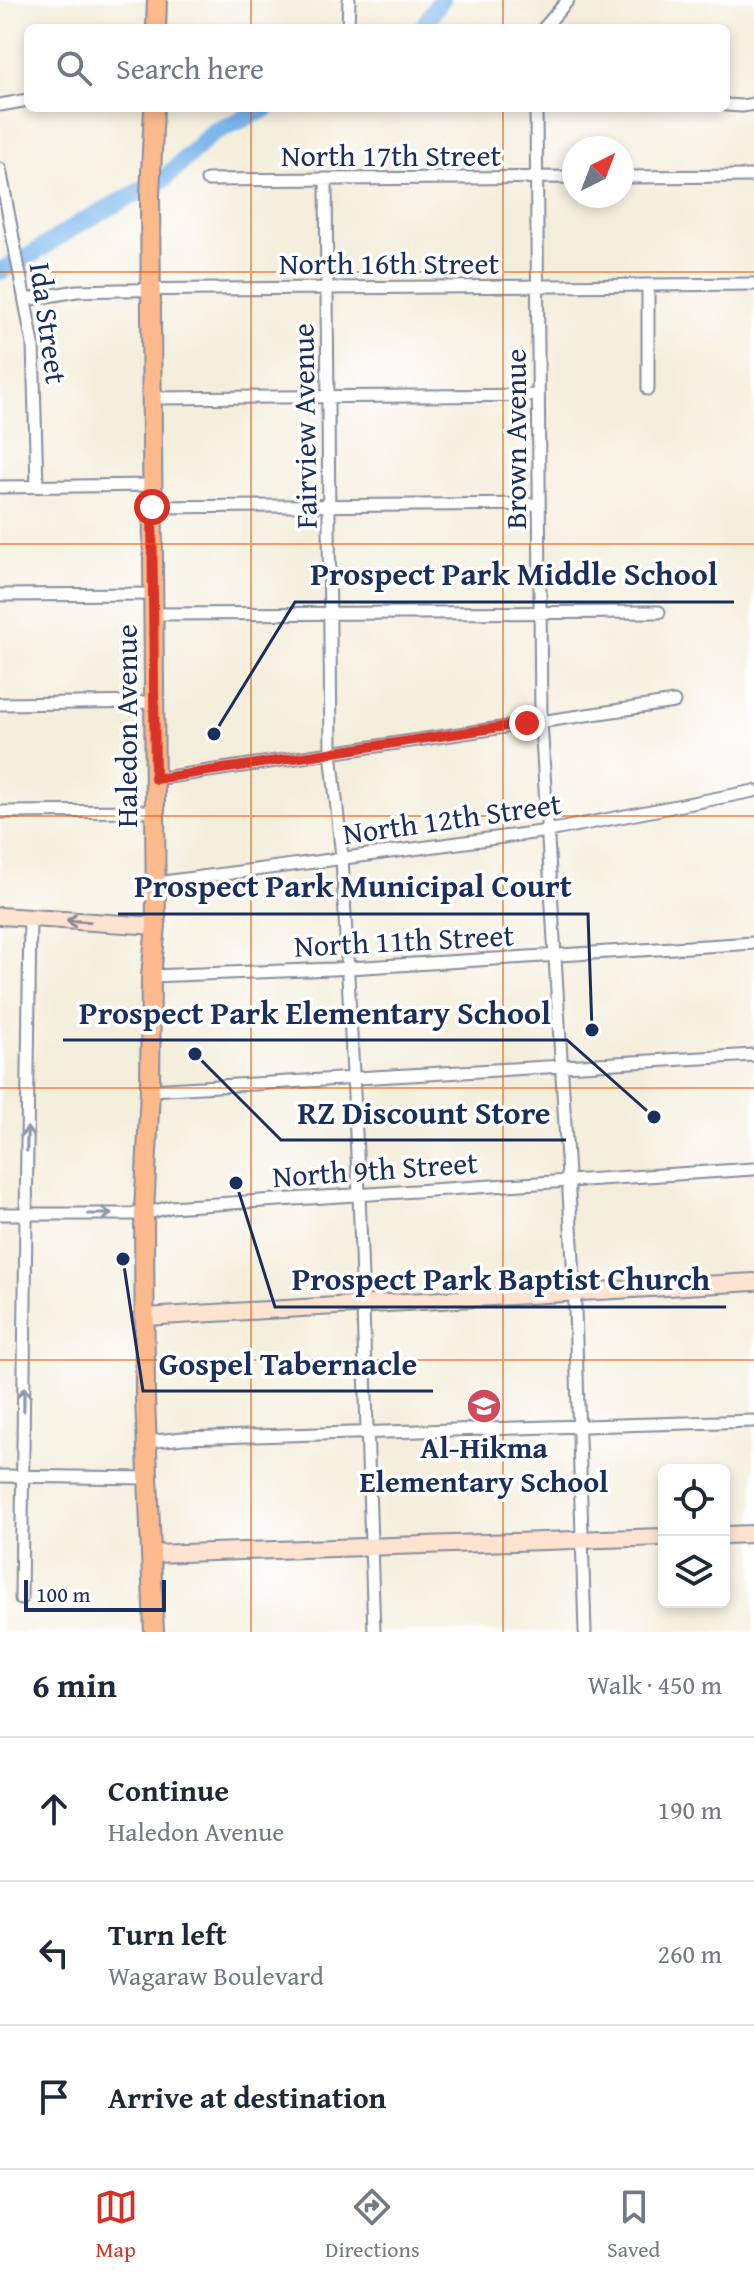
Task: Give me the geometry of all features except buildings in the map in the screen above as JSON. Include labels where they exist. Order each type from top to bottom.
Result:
[{"type":"main road","points":[[156,24],[157,0]]},
{"type":"main road","name":"Haledon Avenue","points":[[154,112],[150,187],[156,926],[151,976],[144,1214],[147,1442],[154,1632]]},
{"type":"street","points":[[348,24],[349,0]]},
{"type":"street","points":[[547,24],[568,0]]},
{"type":"street","points":[[0,105],[24,101]]},
{"type":"street","points":[[730,105],[754,104]]},
{"type":"street","name":"Brown Avenue","points":[[536,112],[541,721],[575,1293],[585,1632]]},
{"type":"street","name":"Ida Street","points":[[0,169],[35,361],[37,486]]},
{"type":"street","points":[[634,177],[754,176]]},
{"type":"street","name":"North 17th Street","points":[[207,180],[562,177]]},
{"type":"street","name":"Fairview Avenue","points":[[326,179],[331,751],[342,857],[345,968],[359,1193],[374,1632]]},
{"type":"street","name":"North 16th Street","points":[[25,300],[77,291],[151,289],[754,284]]},
{"type":"street","points":[[648,285],[648,389]]},
{"type":"street","points":[[152,398],[538,395]]},
{"type":"street","points":[[0,487],[152,485]]},
{"type":"street","points":[[152,507],[539,504]]},
{"type":"street","points":[[0,595],[153,594]]},
{"type":"street","points":[[154,614],[659,612]]},
{"type":"street","points":[[0,704],[155,702]]},
{"type":"street","points":[[155,779],[674,702]]},
{"type":"street","name":"North 12th Street","points":[[156,883],[548,831],[754,791]]},
{"type":"street","points":[[0,812],[155,811]]},
{"type":"street","points":[[0,916],[156,926]]},
{"type":"street","points":[[21,1599],[30,918]]},
{"type":"street","name":"North 11th Street","points":[[151,976],[345,968],[754,943]]},
{"type":"street","points":[[150,1090],[754,1055]]},
{"type":"street","name":"North 9th Street","points":[[0,1214],[144,1214],[170,1207],[359,1193],[754,1169]]},
{"type":"street","points":[[145,1317],[754,1282]]},
{"type":"street","points":[[147,1442],[183,1438],[754,1421]]},
{"type":"street","points":[[0,1476],[149,1478]]},
{"type":"street","points":[[730,1535],[754,1534]]},
{"type":"street","points":[[152,1554],[658,1537]]},
{"type":"waterway","points":[[425,24],[441,0]]},
{"type":"waterway","points":[[0,271],[80,223],[165,178],[212,133],[258,112]]},
{"type":"place","name":"Prospect Park Middle School","points":[[214,734]]},
{"type":"place","name":"Prospect Park Municipal Court","points":[[592,1030]]},
{"type":"place","name":"RZ Discount Store","points":[[195,1054]]},
{"type":"place","name":"Prospect Park Elementary School","points":[[654,1117]]},
{"type":"place","name":"Prospect Park Baptist Church","points":[[236,1183]]},
{"type":"place","name":"Gospel Tabernacle","points":[[123,1259]]},
{"type":"place","name":"Al-Hikma Elementary School","points":[[484,1406]]},
{"type":"route","points":[[152,507],[155,779],[527,723]]}]
